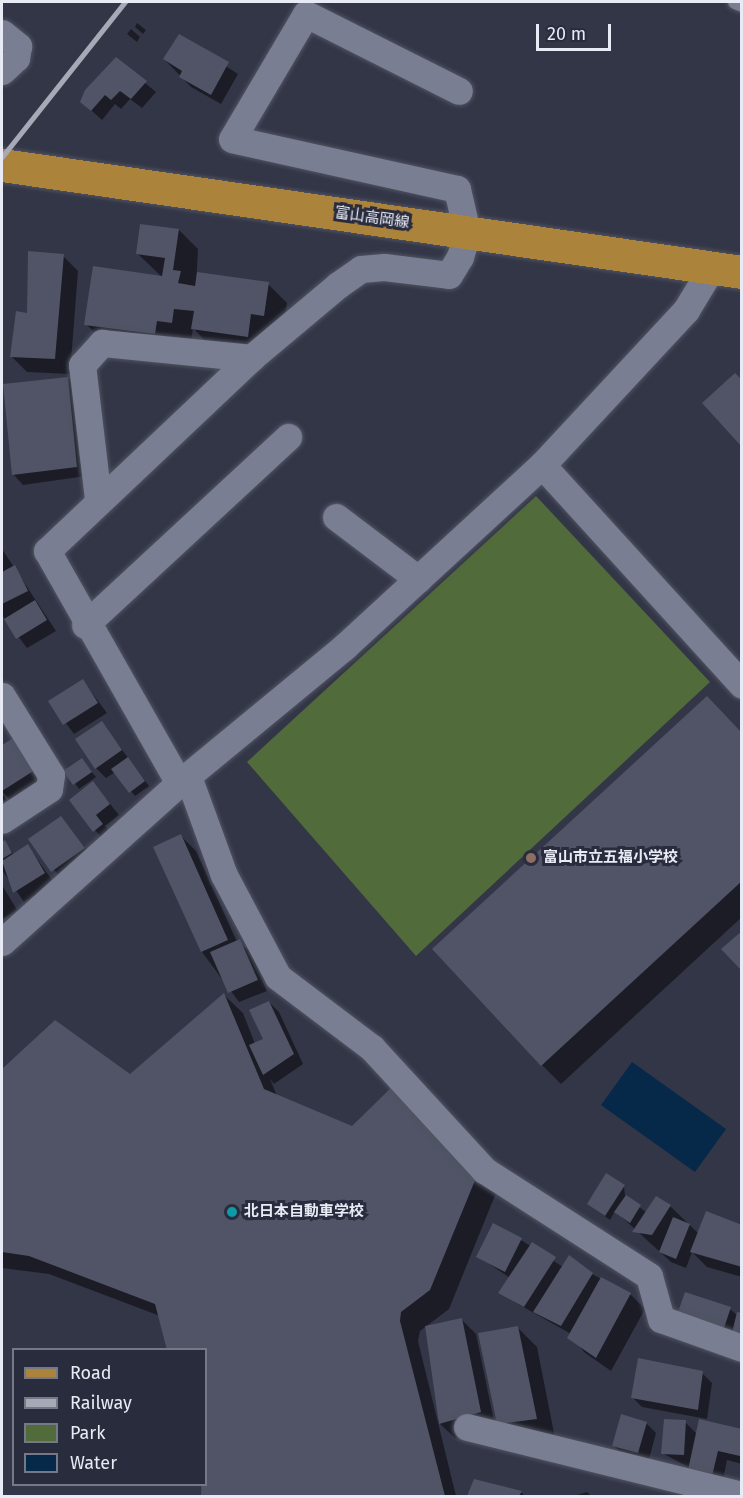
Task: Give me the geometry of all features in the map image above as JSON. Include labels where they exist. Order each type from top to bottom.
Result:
[{"type":"main road","name":"富山高岡線","points":[[2,165],[727,270]]},
{"type":"street","points":[[459,90],[309,8],[232,139],[457,189],[466,232],[448,275],[361,269],[251,357],[98,499],[47,551],[85,625],[184,781],[224,875],[278,977],[372,1048],[484,1170],[649,1276],[661,1319],[741,1348]]},
{"type":"street","points":[[2,33],[18,46],[16,58],[2,71]]},
{"type":"street","points":[[2,942],[418,579],[542,465],[686,310],[727,270]]},
{"type":"street","points":[[98,499],[81,365],[102,344],[251,357]]},
{"type":"street","points":[[85,625],[288,437]]},
{"type":"street","points":[[542,465],[741,686]]},
{"type":"street","points":[[336,517],[418,579]]},
{"type":"street","points":[[2,696],[51,775],[49,789],[2,820]]},
{"type":"street","points":[[467,1427],[741,1495]]},
{"type":"lane","points":[[735,2],[741,5]]},
{"type":"green space","points":[[536,496],[710,682],[416,956],[247,762]]},
{"type":"water","points":[[632,1062],[726,1129],[695,1172],[601,1105]]},
{"type":"building","points":[[179,34],[229,62],[211,95],[179,77],[182,71],[163,59]]},
{"type":"building","points":[[116,57],[147,81],[131,99],[120,91],[111,100],[105,95],[91,111],[80,102],[85,90]]},
{"type":"building","points":[[140,224],[179,229],[173,270],[181,271],[178,283],[195,286],[197,272],[269,282],[264,316],[251,314],[248,337],[191,329],[194,311],[174,309],[172,323],[157,321],[155,334],[84,325],[93,266],[162,276],[165,258],[136,254]]},
{"type":"building","points":[[28,251],[64,254],[55,359],[10,357],[16,311],[27,313]]},
{"type":"building","points":[[735,373],[742,380],[742,447],[702,403]]},
{"type":"building","points":[[68,377],[77,467],[12,475],[3,384]]},
{"type":"building","points":[[15,565],[28,591],[2,604],[2,572]]},
{"type":"building","points":[[35,600],[47,620],[16,639],[4,619]]},
{"type":"building","points":[[83,679],[98,703],[63,725],[48,701]]},
{"type":"building","points":[[707,696],[742,733],[742,881],[541,1066],[432,949]]},
{"type":"building","points":[[102,721],[122,750],[95,769],[75,739]]},
{"type":"building","points":[[15,737],[35,770],[2,791],[2,745]]},
{"type":"building","points":[[128,757],[145,781],[129,793],[111,769]]},
{"type":"building","points":[[82,758],[92,772],[73,785],[63,771]]},
{"type":"building","points":[[93,781],[110,804],[96,815],[103,824],[93,832],[69,800]]},
{"type":"building","points":[[61,816],[85,848],[51,872],[28,839]]},
{"type":"building","points":[[181,834],[228,940],[201,952],[153,847]]},
{"type":"building","points":[[5,840],[12,853],[2,859],[2,842]]},
{"type":"building","points":[[28,844],[45,873],[13,893],[2,861]]},
{"type":"building","points":[[742,931],[742,971],[721,949]]},
{"type":"building","points":[[240,939],[258,980],[228,993],[210,952]]},
{"type":"building","name":"北日本自動車学校","points":[[224,993],[264,1089],[352,1126],[396,1083],[478,1173],[430,1290],[401,1312],[400,1321],[445,1496],[201,1496],[201,1486],[207,1486],[207,1348],[166,1348],[155,1304],[29,1256],[2,1252],[2,1069],[55,1020],[130,1074]]},
{"type":"building","points":[[269,1001],[294,1054],[263,1075],[249,1045],[263,1039],[249,1010]]},
{"type":"building","points":[[606,1173],[625,1185],[605,1216],[587,1204]]},
{"type":"building","points":[[626,1195],[641,1205],[630,1223],[614,1212]]},
{"type":"building","points":[[656,1196],[671,1205],[652,1235],[632,1232]]},
{"type":"building","points":[[706,1211],[742,1225],[742,1267],[690,1252]]},
{"type":"building","points":[[673,1217],[690,1224],[676,1259],[659,1252]]},
{"type":"building","points":[[493,1223],[522,1238],[505,1272],[476,1257]]},
{"type":"building","points":[[532,1242],[556,1257],[524,1307],[498,1293]]},
{"type":"building","points":[[569,1255],[593,1273],[561,1326],[533,1312]]},
{"type":"building","points":[[601,1277],[631,1293],[596,1358],[567,1338]]},
{"type":"building","points":[[685,1292],[731,1307],[723,1331],[677,1315]]},
{"type":"building","points":[[737,1312],[742,1313],[742,1336],[732,1333]]},
{"type":"building","points":[[462,1318],[481,1412],[439,1424],[425,1326]]},
{"type":"building","points":[[518,1326],[537,1419],[497,1424],[478,1333]]},
{"type":"building","points":[[638,1358],[703,1371],[698,1410],[631,1398]]},
{"type":"building","points":[[621,1414],[647,1422],[638,1453],[612,1446]]},
{"type":"building","points":[[664,1419],[686,1420],[684,1455],[661,1454]]},
{"type":"building","points":[[699,1419],[742,1429],[740,1456],[718,1451],[712,1476],[688,1470]]},
{"type":"building","points":[[474,1479],[522,1491],[519,1496],[467,1496]]},
{"type":"railway","points":[[2,157],[125,2]]},
{"type":"place","name":"富山市立五福小学校","points":[[531,858]]},
{"type":"place","name":"北日本自動車学校","points":[[232,1212]]}]
